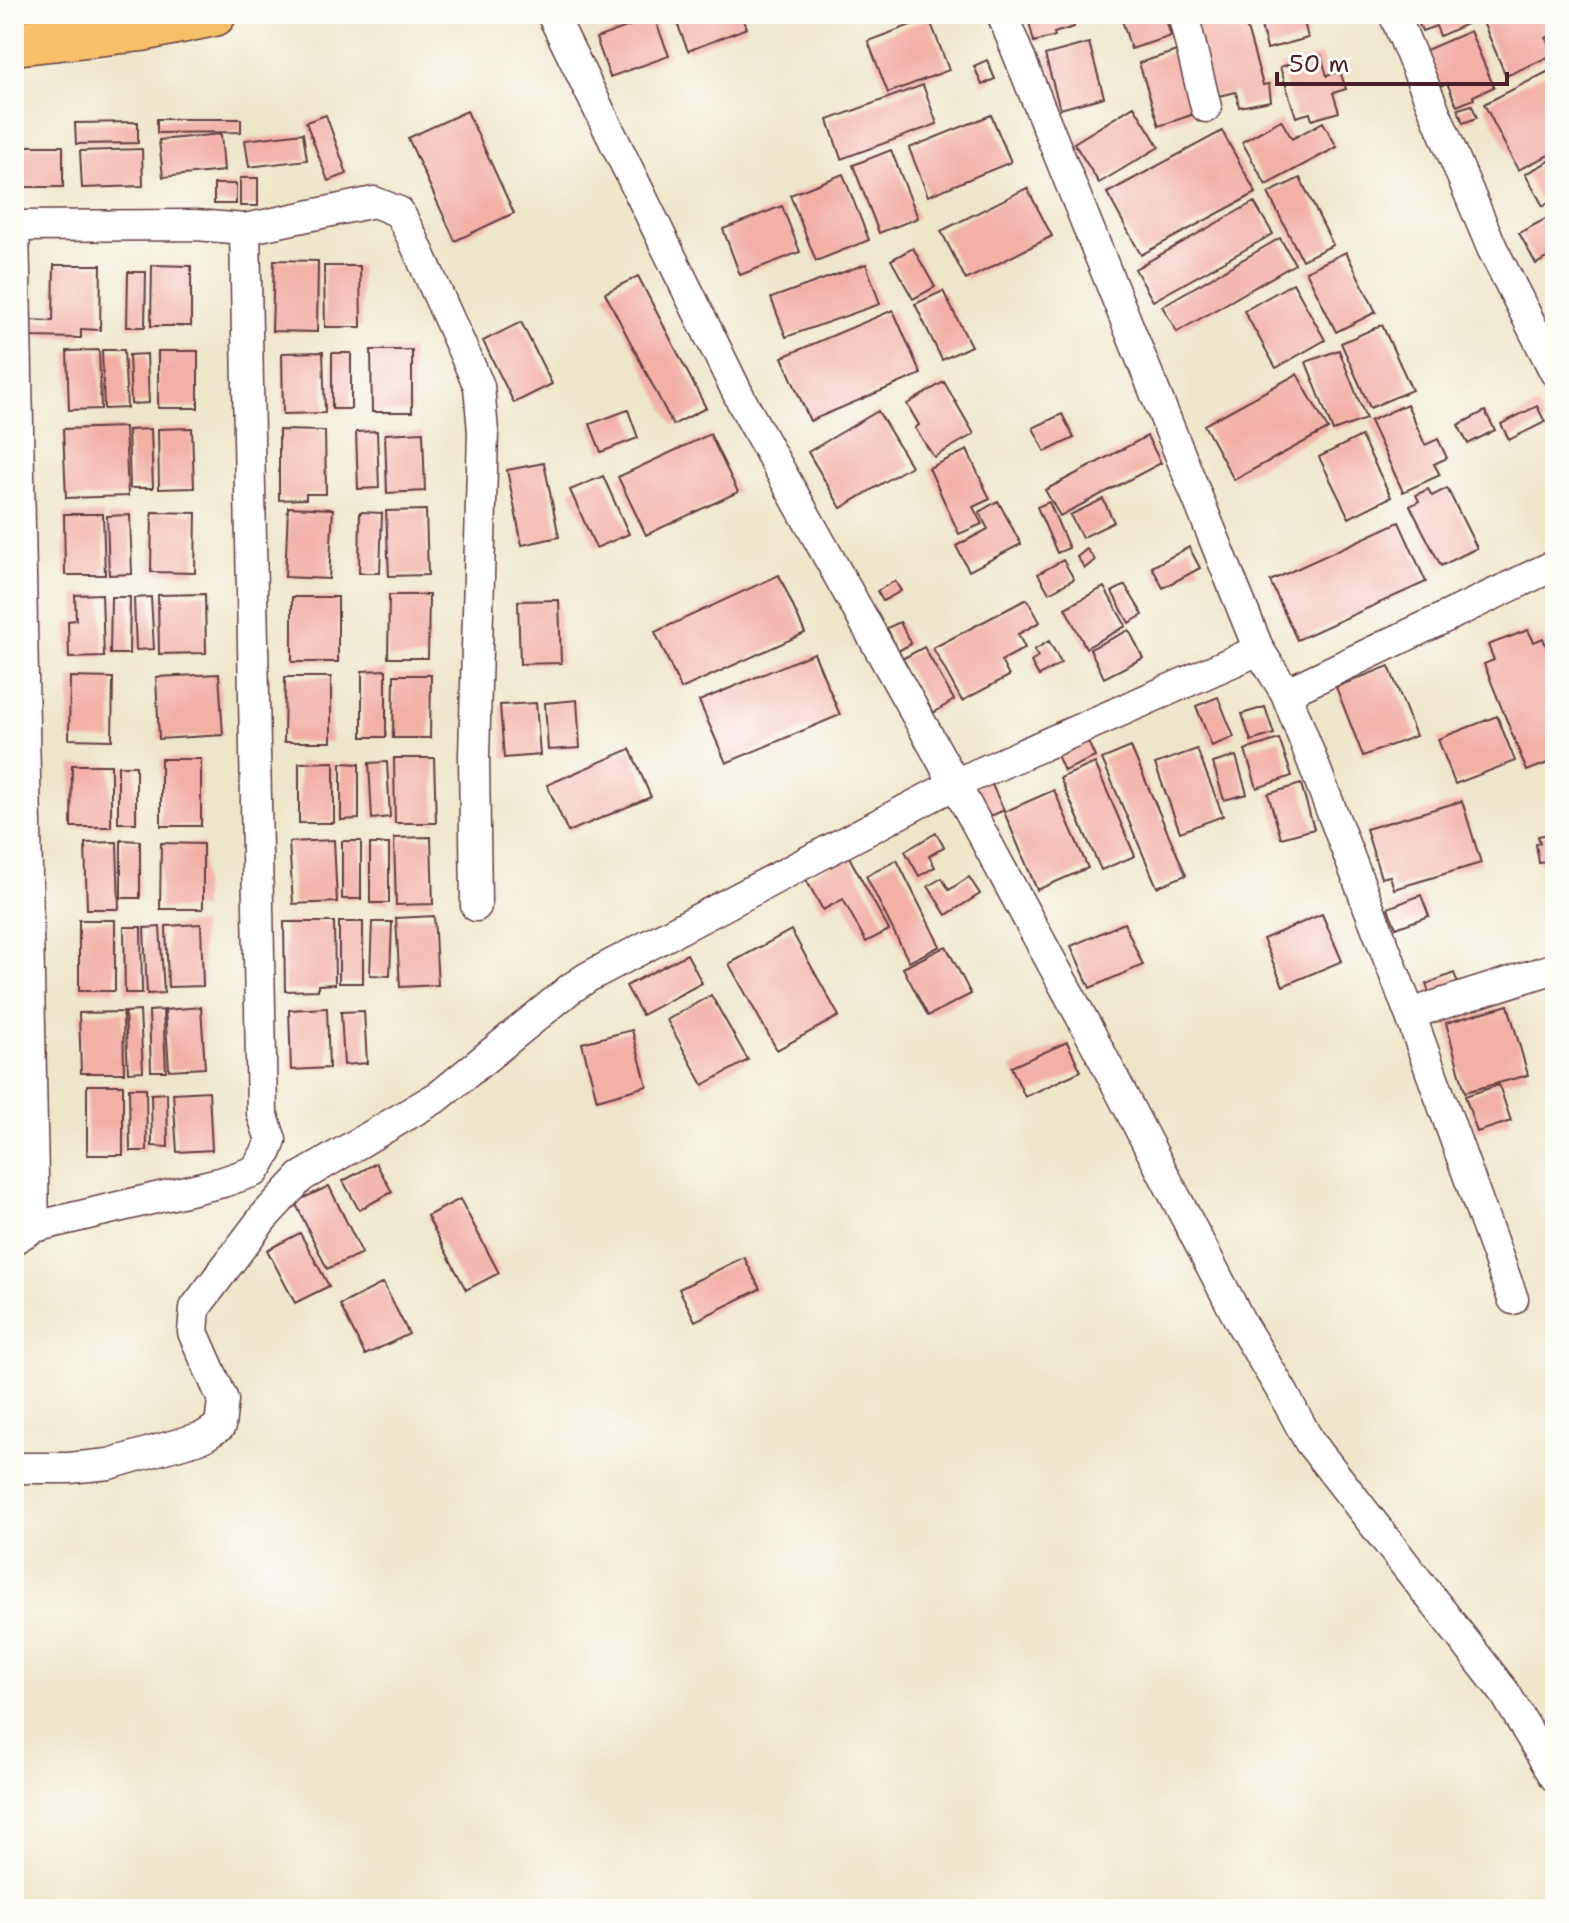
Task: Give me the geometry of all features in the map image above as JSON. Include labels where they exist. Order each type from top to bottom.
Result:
[{"type":"main road","points":[[14,43],[142,29],[214,14]]},
{"type":"street","points":[[552,14],[743,404],[1091,1035],[1242,1325],[1309,1441],[1505,1693],[1555,1777]]},
{"type":"street","points":[[1002,14],[1259,650],[1286,693],[1410,1014],[1513,1299]]},
{"type":"street","points":[[1183,14],[1206,107]]},
{"type":"street","points":[[1394,14],[1492,248],[1555,372]]},
{"type":"street","points":[[245,229],[262,1113],[271,1140],[255,1171],[24,1233],[14,226],[196,225],[245,229],[374,202],[399,212],[479,386],[483,432],[474,756],[476,906]]},
{"type":"street","points":[[1286,693],[1555,565]]},
{"type":"street","points":[[14,1468],[109,1464],[203,1437],[220,1426],[223,1400],[193,1332],[195,1308],[263,1218],[301,1177],[439,1096],[588,977],[955,784],[1259,650]]},
{"type":"street","points":[[1410,1014],[1555,968]]},
{"type":"building","points":[[741,14],[747,28],[688,51],[674,15]]},
{"type":"building","points":[[1027,14],[1071,14],[1074,27],[1034,42]]},
{"type":"building","points":[[1120,14],[1164,14],[1171,36],[1131,49]]},
{"type":"building","points":[[1192,14],[1243,14],[1263,85],[1269,84],[1271,101],[1239,107],[1236,92],[1214,97]]},
{"type":"building","points":[[1258,14],[1302,14],[1308,38],[1267,49]]},
{"type":"building","points":[[1415,14],[1465,14],[1469,23],[1440,36],[1436,26],[1422,31]]},
{"type":"building","points":[[1497,14],[1536,14],[1539,22],[1552,16],[1555,34],[1546,38],[1550,47],[1555,45],[1555,54],[1506,76],[1482,20]]},
{"type":"building","points":[[654,17],[669,56],[610,77],[596,38]]},
{"type":"building","points":[[929,18],[949,70],[888,93],[868,41]]},
{"type":"building","points":[[1470,31],[1494,87],[1457,106],[1447,83],[1440,86],[1424,51]]},
{"type":"building","points":[[1089,43],[1104,97],[1060,109],[1045,55]]},
{"type":"building","points":[[1180,50],[1200,112],[1159,126],[1139,63]]},
{"type":"building","points":[[1321,55],[1327,76],[1340,71],[1346,89],[1333,93],[1339,112],[1312,120],[1310,113],[1296,117],[1280,67]]},
{"type":"building","points":[[987,60],[995,79],[982,85],[974,66]]},
{"type":"building","points":[[1555,68],[1555,152],[1518,170],[1484,104]]},
{"type":"building","points":[[923,85],[937,124],[841,159],[828,120]]},
{"type":"building","points":[[1472,105],[1477,118],[1463,123],[1458,109]]},
{"type":"building","points":[[1134,106],[1159,147],[1099,183],[1074,143]]},
{"type":"building","points":[[467,111],[514,213],[455,241],[408,138]]},
{"type":"building","points":[[326,115],[347,174],[328,181],[306,122]]},
{"type":"building","points":[[991,115],[1011,162],[928,196],[909,148]]},
{"type":"building","points":[[157,119],[241,119],[241,132],[157,133]]},
{"type":"building","points":[[1281,120],[1292,139],[1323,122],[1337,147],[1266,185],[1242,142]]},
{"type":"building","points":[[138,122],[138,143],[76,144],[75,123]]},
{"type":"building","points":[[1222,131],[1256,193],[1141,255],[1107,193]]},
{"type":"building","points":[[303,133],[307,160],[249,167],[245,140]]},
{"type":"building","points":[[221,134],[224,171],[163,177],[159,140]]},
{"type":"building","points":[[14,146],[63,146],[63,187],[14,187]]},
{"type":"building","points":[[142,149],[143,186],[82,188],[80,151]]},
{"type":"building","points":[[891,150],[918,218],[879,233],[853,165]]},
{"type":"building","points":[[1555,158],[1555,199],[1543,206],[1525,174]]},
{"type":"building","points":[[843,174],[869,240],[816,261],[790,195]]},
{"type":"building","points":[[240,178],[258,178],[258,206],[240,206]]},
{"type":"building","points":[[1300,178],[1333,245],[1302,260],[1268,193]]},
{"type":"building","points":[[214,184],[236,184],[236,204],[214,204]]},
{"type":"building","points":[[1027,188],[1052,236],[966,280],[941,231]]},
{"type":"building","points":[[1254,202],[1273,234],[1153,301],[1135,269]]},
{"type":"building","points":[[782,206],[800,252],[740,275],[723,229]]},
{"type":"building","points":[[1555,214],[1555,253],[1536,264],[1519,233]]},
{"type":"building","points":[[1280,238],[1295,264],[1177,332],[1162,306]]},
{"type":"building","points":[[913,248],[935,287],[913,299],[891,260]]},
{"type":"building","points":[[1346,252],[1376,312],[1336,332],[1306,271]]},
{"type":"building","points":[[274,260],[318,261],[317,332],[272,331]]},
{"type":"building","points":[[866,264],[880,304],[786,337],[771,298]]},
{"type":"building","points":[[54,265],[101,265],[100,330],[81,329],[81,338],[29,337],[29,320],[53,321]]},
{"type":"building","points":[[152,265],[191,266],[191,326],[151,326]]},
{"type":"building","points":[[324,266],[360,266],[361,327],[325,327]]},
{"type":"building","points":[[128,272],[146,272],[145,327],[127,327]]},
{"type":"building","points":[[638,276],[706,408],[673,425],[605,293]]},
{"type":"building","points":[[1293,283],[1325,340],[1276,368],[1244,311]]},
{"type":"building","points":[[943,291],[971,346],[942,360],[915,304]]},
{"type":"building","points":[[893,310],[921,374],[810,421],[782,357]]},
{"type":"building","points":[[521,322],[552,384],[514,403],[483,341]]},
{"type":"building","points":[[1382,325],[1412,390],[1370,408],[1341,343]]},
{"type":"building","points":[[99,350],[101,409],[69,410],[67,351]]},
{"type":"building","points":[[102,350],[124,350],[127,408],[104,409]]},
{"type":"building","points":[[371,350],[412,350],[412,412],[372,412]]},
{"type":"building","points":[[1339,350],[1366,419],[1333,431],[1306,362]]},
{"type":"building","points":[[158,351],[198,351],[198,408],[158,408]]},
{"type":"building","points":[[323,352],[325,413],[283,414],[282,353]]},
{"type":"building","points":[[332,353],[351,353],[351,409],[332,409]]},
{"type":"building","points":[[147,354],[149,403],[131,404],[129,355]]},
{"type":"building","points":[[1297,374],[1328,429],[1234,480],[1204,425]]},
{"type":"building","points":[[944,382],[974,434],[934,457],[915,428],[919,425],[907,404]]},
{"type":"building","points":[[1407,404],[1425,445],[1438,439],[1447,458],[1434,464],[1440,475],[1403,492],[1370,421]]},
{"type":"building","points":[[1537,406],[1545,422],[1509,440],[1501,424]]},
{"type":"building","points":[[628,410],[638,438],[601,452],[590,424]]},
{"type":"building","points":[[878,411],[911,466],[841,508],[808,452]]},
{"type":"building","points":[[1485,411],[1495,430],[1468,444],[1458,425]]},
{"type":"building","points":[[1062,414],[1074,438],[1045,452],[1033,428]]},
{"type":"building","points":[[125,427],[128,496],[66,498],[63,429]]},
{"type":"building","points":[[192,428],[194,488],[159,489],[158,429]]},
{"type":"building","points":[[151,429],[153,488],[130,488],[128,430]]},
{"type":"building","points":[[279,430],[325,431],[326,494],[306,494],[306,499],[279,500]]},
{"type":"building","points":[[377,431],[379,488],[358,489],[356,432]]},
{"type":"building","points":[[423,432],[425,491],[387,493],[385,434]]},
{"type":"building","points":[[710,434],[738,492],[646,535],[618,477]]},
{"type":"building","points":[[1147,436],[1161,463],[1060,516],[1045,490]]},
{"type":"building","points":[[1361,436],[1391,497],[1349,518],[1319,457]]},
{"type":"building","points":[[967,450],[990,499],[973,507],[982,524],[959,534],[929,468]]},
{"type":"building","points":[[544,463],[559,537],[522,545],[507,470]]},
{"type":"building","points":[[603,476],[629,534],[596,548],[570,490]]},
{"type":"building","points":[[1447,488],[1477,548],[1441,566],[1410,506],[1419,501],[1416,495],[1428,489],[1432,496]]},
{"type":"building","points":[[1103,499],[1114,522],[1082,538],[1070,515]]},
{"type":"building","points":[[998,501],[1021,544],[969,571],[956,546],[988,529],[979,512]]},
{"type":"building","points":[[1049,502],[1069,548],[1057,553],[1037,507]]},
{"type":"building","points":[[288,507],[333,509],[329,579],[285,577]]},
{"type":"building","points":[[426,510],[428,575],[389,576],[386,511]]},
{"type":"building","points":[[152,512],[196,513],[195,573],[151,572]]},
{"type":"building","points":[[360,512],[382,513],[380,573],[359,573]]},
{"type":"building","points":[[64,514],[103,514],[105,575],[65,575]]},
{"type":"building","points":[[130,515],[132,574],[109,575],[107,516]]},
{"type":"building","points":[[1399,522],[1426,582],[1297,640],[1270,581]]},
{"type":"building","points":[[1189,547],[1200,568],[1163,588],[1152,567]]},
{"type":"building","points":[[1087,549],[1095,560],[1085,568],[1077,557]]},
{"type":"building","points":[[1063,560],[1074,579],[1049,593],[1038,574]]},
{"type":"building","points":[[779,575],[805,633],[681,689],[655,632]]},
{"type":"building","points":[[895,581],[901,591],[883,601],[877,591]]},
{"type":"building","points":[[1125,585],[1143,615],[1129,623],[1112,592]]},
{"type":"building","points":[[1104,587],[1126,626],[1086,648],[1065,608]]},
{"type":"building","points":[[102,594],[104,657],[69,658],[68,621],[76,620],[75,595]]},
{"type":"building","points":[[205,594],[206,653],[159,654],[158,595]]},
{"type":"building","points":[[389,595],[429,595],[428,658],[388,658]]},
{"type":"building","points":[[111,597],[130,597],[129,654],[110,654]]},
{"type":"building","points":[[151,597],[154,649],[136,650],[134,598]]},
{"type":"building","points":[[292,597],[338,597],[338,662],[292,662]]},
{"type":"building","points":[[1027,599],[1040,622],[1018,634],[1025,648],[1001,661],[1009,676],[962,701],[933,648]]},
{"type":"building","points":[[559,600],[561,663],[520,664],[518,601]]},
{"type":"building","points":[[900,622],[911,644],[898,651],[887,628]]},
{"type":"building","points":[[1129,630],[1143,658],[1104,678],[1090,649]]},
{"type":"building","points":[[1528,630],[1534,642],[1543,638],[1546,646],[1550,645],[1555,658],[1555,760],[1527,771],[1484,664],[1494,660],[1488,645]]},
{"type":"building","points":[[1049,641],[1061,663],[1039,676],[1031,662],[1038,657],[1034,650]]},
{"type":"building","points":[[924,647],[954,700],[933,713],[902,659]]},
{"type":"building","points":[[814,653],[840,715],[726,763],[699,701]]},
{"type":"building","points":[[1389,666],[1416,736],[1363,756],[1336,687]]},
{"type":"building","points":[[386,670],[386,737],[362,737],[362,671]]},
{"type":"building","points":[[219,674],[223,735],[159,739],[156,677]]},
{"type":"building","points":[[394,675],[431,675],[430,738],[393,738]]},
{"type":"building","points":[[70,677],[113,678],[112,740],[69,739]]},
{"type":"building","points":[[285,677],[331,677],[331,742],[284,742]]},
{"type":"building","points":[[1218,697],[1234,737],[1212,746],[1196,706]]},
{"type":"building","points":[[577,700],[580,748],[548,750],[545,703]]},
{"type":"building","points":[[536,703],[540,755],[504,758],[500,705]]},
{"type":"building","points":[[1265,707],[1274,734],[1251,741],[1242,714]]},
{"type":"building","points":[[1497,716],[1515,761],[1455,784],[1438,739]]},
{"type":"building","points":[[1084,733],[1095,757],[1064,771],[1053,746]]},
{"type":"building","points":[[1279,739],[1292,776],[1257,788],[1245,750]]},
{"type":"building","points":[[1131,747],[1186,875],[1157,887],[1102,759]]},
{"type":"building","points":[[630,749],[651,797],[568,832],[547,785]]},
{"type":"building","points":[[1197,749],[1223,816],[1180,832],[1155,764]]},
{"type":"building","points":[[1236,756],[1247,794],[1224,800],[1213,763]]},
{"type":"building","points":[[394,758],[434,758],[436,823],[395,823]]},
{"type":"building","points":[[161,759],[201,759],[201,826],[161,826]]},
{"type":"building","points":[[334,762],[334,823],[299,823],[299,763]]},
{"type":"building","points":[[387,762],[390,817],[372,819],[369,763]]},
{"type":"building","points":[[341,763],[359,764],[359,819],[341,820]]},
{"type":"building","points":[[1095,763],[1135,856],[1101,870],[1060,778]]},
{"type":"building","points":[[72,765],[111,765],[111,827],[71,827]]},
{"type":"building","points":[[118,766],[136,766],[136,823],[118,823]]},
{"type":"building","points":[[990,781],[1004,810],[985,819],[971,789]]},
{"type":"building","points":[[1301,784],[1314,829],[1281,838],[1268,794]]},
{"type":"building","points":[[1054,790],[1088,868],[1037,890],[1004,812]]},
{"type":"building","points":[[1462,801],[1481,863],[1394,889],[1390,876],[1381,878],[1366,829]]},
{"type":"building","points":[[936,833],[944,847],[929,856],[935,867],[919,876],[905,851]]},
{"type":"building","points":[[1555,833],[1555,860],[1539,863],[1538,836]]},
{"type":"building","points":[[431,837],[433,904],[396,905],[394,838]]},
{"type":"building","points":[[121,840],[140,841],[140,898],[121,898]]},
{"type":"building","points":[[334,840],[337,902],[293,904],[289,842]]},
{"type":"building","points":[[342,841],[361,841],[361,899],[342,899]]},
{"type":"building","points":[[117,842],[119,909],[87,909],[85,843]]},
{"type":"building","points":[[161,843],[203,844],[203,909],[160,909]]},
{"type":"building","points":[[370,844],[389,844],[389,903],[370,903]]},
{"type":"building","points":[[848,855],[889,930],[866,942],[843,899],[823,910],[805,878]]},
{"type":"building","points":[[897,860],[940,946],[909,962],[866,876]]},
{"type":"building","points":[[969,877],[980,894],[946,915],[928,886],[942,878],[949,890]]},
{"type":"building","points":[[1421,895],[1429,916],[1396,928],[1388,908]]},
{"type":"building","points":[[1322,914],[1342,961],[1283,986],[1263,939]]},
{"type":"building","points":[[434,916],[438,985],[400,987],[396,918]]},
{"type":"building","points":[[79,920],[115,920],[115,991],[79,991]]},
{"type":"building","points":[[284,922],[334,922],[335,984],[318,985],[318,990],[285,991]]},
{"type":"building","points":[[339,922],[363,922],[363,983],[339,983]]},
{"type":"building","points":[[372,922],[392,922],[390,976],[370,975]]},
{"type":"building","points":[[1124,923],[1143,965],[1090,988],[1071,946]]},
{"type":"building","points":[[201,924],[203,986],[168,987],[166,926]]},
{"type":"building","points":[[124,927],[141,927],[142,993],[125,993]]},
{"type":"building","points":[[160,927],[164,993],[147,994],[144,928]]},
{"type":"building","points":[[791,930],[839,1016],[777,1050],[729,964]]},
{"type":"building","points":[[946,946],[971,994],[928,1016],[903,968]]},
{"type":"building","points":[[687,954],[702,983],[642,1015],[626,986]]},
{"type":"building","points":[[1454,973],[1459,986],[1431,998],[1426,984]]},
{"type":"building","points":[[711,995],[748,1060],[703,1085],[667,1020]]},
{"type":"building","points":[[1508,1005],[1528,1075],[1465,1092],[1446,1023]]},
{"type":"building","points":[[201,1007],[205,1068],[169,1070],[165,1010]]},
{"type":"building","points":[[327,1008],[329,1068],[291,1070],[289,1010]]},
{"type":"building","points":[[163,1010],[166,1071],[151,1071],[149,1011]]},
{"type":"building","points":[[140,1011],[143,1071],[128,1072],[125,1012]]},
{"type":"building","points":[[364,1011],[367,1063],[344,1065],[341,1012]]},
{"type":"building","points":[[123,1012],[124,1073],[81,1073],[79,1013]]},
{"type":"building","points":[[632,1030],[647,1086],[597,1100],[582,1043]]},
{"type":"building","points":[[1067,1042],[1081,1071],[1025,1097],[1011,1067]]},
{"type":"building","points":[[87,1085],[123,1085],[123,1155],[87,1155]]},
{"type":"building","points":[[1499,1085],[1511,1121],[1477,1132],[1465,1096]]},
{"type":"building","points":[[129,1088],[146,1088],[147,1151],[130,1151]]},
{"type":"building","points":[[209,1091],[212,1150],[177,1152],[173,1093]]},
{"type":"building","points":[[167,1093],[168,1147],[152,1146],[151,1094]]},
{"type":"building","points":[[376,1163],[392,1192],[359,1210],[343,1181]]},
{"type":"building","points":[[329,1186],[362,1253],[327,1269],[295,1202]]},
{"type":"building","points":[[460,1199],[499,1273],[466,1290],[427,1216]]},
{"type":"building","points":[[300,1233],[329,1286],[295,1303],[267,1250]]},
{"type":"building","points":[[744,1257],[760,1289],[695,1321],[679,1289]]},
{"type":"building","points":[[383,1283],[409,1334],[365,1355],[340,1305]]}]
